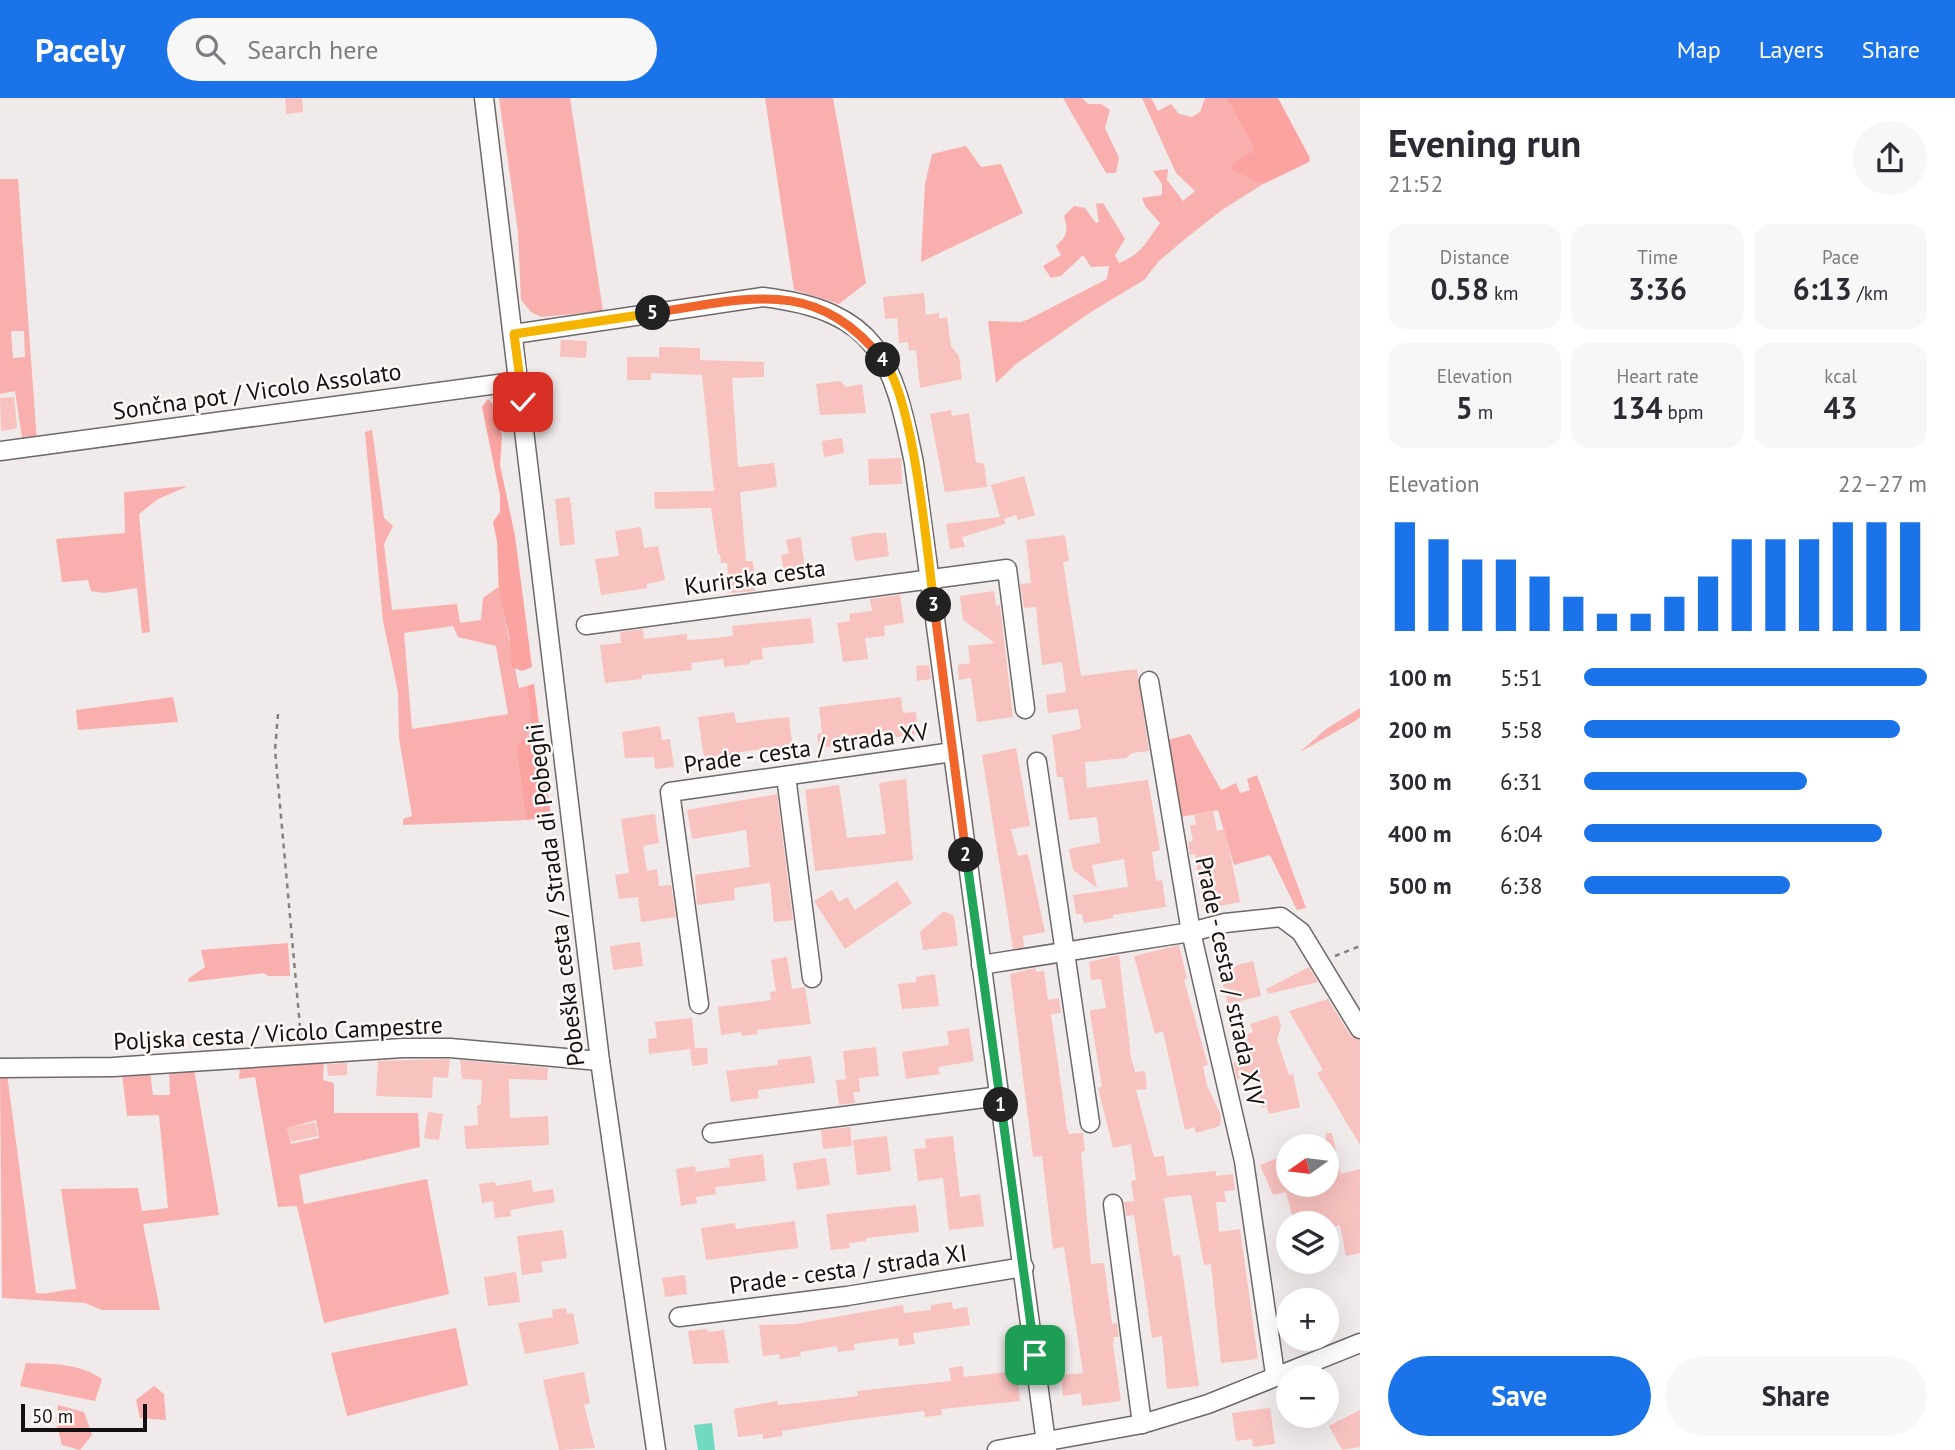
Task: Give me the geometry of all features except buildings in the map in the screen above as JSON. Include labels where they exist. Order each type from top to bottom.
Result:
[{"type":"street","name":"Pobeška cesta / Strada di Pobeghi","points":[[484,98],[600,1060],[656,1450]]},
{"type":"street","points":[[514,334],[763,297],[803,302],[838,316],[863,335],[889,367],[902,403],[931,577],[1046,1447]]},
{"type":"street","name":"Sončna pot / Vicolo Assolato","points":[[0,451],[520,381]]},
{"type":"street","name":"Kurirska cesta","points":[[586,625],[1007,569],[1025,709]]},
{"type":"street","name":"Prade - cesta / strada XIV","points":[[1149,681],[1191,932],[1244,1161],[1275,1374]]},
{"type":"street","name":"Prade - cesta / strada XV","points":[[699,1004],[670,792],[953,752]]},
{"type":"street","points":[[1037,762],[1090,1123]]},
{"type":"street","points":[[786,776],[812,978]]},
{"type":"street","points":[[981,965],[1191,932],[1225,923],[1282,917],[1301,932],[1360,1030]]},
{"type":"street","name":"Poljska cesta / Vicolo Campestre","points":[[0,1068],[114,1067],[450,1048],[600,1060]]},
{"type":"street","points":[[712,1133],[1000,1096]]},
{"type":"street","points":[[1113,1204],[1142,1424]]},
{"type":"street","name":"Prade - cesta / strada XI","points":[[679,1317],[847,1296],[1024,1267]]},
{"type":"street","points":[[997,1450],[1046,1447],[1142,1424],[1208,1404],[1275,1374],[1360,1343]]},
{"type":"path","points":[[278,714],[275,750],[281,832],[300,1034],[305,1055]]},
{"type":"path","points":[[1319,962],[1360,946]]},
{"type":"shaded area","points":[[499,98],[570,98],[603,311],[541,317],[531,312],[521,300],[518,232]]},
{"type":"shaded area","points":[[765,98],[833,98],[866,283],[839,304],[794,290]]},
{"type":"shaded area","points":[[1063,98],[1082,98],[1088,104],[1101,104],[1110,110],[1105,128],[1119,158],[1116,173],[1106,173]]},
{"type":"shaded area","points":[[1142,98],[1151,98],[1158,111],[1171,104],[1179,114],[1192,117],[1200,112],[1205,98],[1226,98],[1253,146],[1252,151],[1232,165],[1263,184],[1222,210],[1185,239],[1159,261],[1144,280],[1091,312],[1016,364],[996,383],[988,321],[1021,322],[1107,279],[1109,266],[1091,267],[1083,255],[1061,276],[1051,278],[1043,266],[1061,255],[1056,246],[1066,232],[1064,216],[1074,206],[1085,208],[1096,223],[1099,222],[1096,204],[1103,203],[1125,239],[1115,255],[1119,263],[1139,251],[1160,223],[1145,206],[1142,198],[1162,195],[1162,184],[1153,171],[1168,169],[1167,180],[1183,201],[1195,191],[1176,173]]},
{"type":"shaded area","points":[[1226,98],[1278,98],[1310,158],[1309,162],[1263,184],[1234,171],[1231,165],[1252,151],[1253,146]]},
{"type":"shaded area","points":[[966,146],[981,167],[1001,164],[1023,213],[921,262],[925,184],[932,154]]},
{"type":"shaded area","points":[[0,179],[18,179],[37,442],[23,444],[15,391],[0,394]],"holes":[[[11,331],[24,331],[25,357],[13,358]]]},
{"type":"shaded area","points":[[488,399],[494,406],[502,436],[500,465],[515,536],[532,667],[522,671],[512,667],[509,636],[499,594],[497,541],[493,522],[500,512],[500,495],[482,407]]},
{"type":"shaded area","points":[[372,430],[384,518],[393,526],[384,544],[392,610],[457,604],[460,623],[481,620],[483,598],[498,587],[519,688],[527,686],[532,734],[521,740],[516,748],[526,820],[403,825],[403,819],[412,816],[399,738],[398,692],[383,621],[365,432]],"holes":[[[453,626],[458,637],[496,646],[508,714],[412,729],[404,633]]]},
{"type":"shaded area","points":[[188,486],[158,499],[139,514],[150,632],[142,633],[137,588],[104,593],[91,591],[88,580],[62,582],[56,539],[125,533],[124,492]]},
{"type":"shaded area","points":[[534,684],[551,817],[526,820],[516,748],[521,740],[532,734],[527,686]]},
{"type":"shaded area","points":[[173,697],[178,722],[78,730],[76,710]]},
{"type":"shaded area","points":[[1360,708],[1360,717],[1355,721],[1300,752],[1326,729]]},
{"type":"shaded area","points":[[1190,734],[1221,790],[1236,783],[1240,793],[1250,790],[1247,779],[1257,775],[1306,908],[1297,910],[1270,855],[1234,865],[1218,810],[1176,818],[1164,741]]},
{"type":"shaded area","points":[[288,943],[290,976],[268,976],[264,973],[189,982],[188,979],[205,967],[201,950]]},
{"type":"shaded area","points":[[324,1059],[323,1080],[334,1083],[334,1113],[418,1113],[420,1147],[299,1175],[304,1204],[427,1179],[449,1294],[324,1323],[297,1206],[278,1207],[255,1077],[239,1079],[240,1066]],"holes":[[[316,1120],[319,1138],[291,1144],[287,1128]]]},
{"type":"shaded area","points":[[169,1069],[194,1069],[219,1215],[143,1224],[160,1310],[102,1310],[85,1303],[2,1298],[0,1073],[7,1074],[36,1293],[41,1293],[76,1289],[61,1189],[138,1188],[142,1211],[168,1208],[159,1115],[127,1116],[122,1074],[150,1071],[153,1095],[170,1095]]},
{"type":"shaded area","points":[[456,1328],[468,1385],[347,1416],[331,1353]]},
{"type":"shaded area","points":[[26,1363],[66,1365],[93,1374],[102,1379],[95,1401],[20,1386]]},
{"type":"shaded area","points":[[154,1386],[164,1394],[166,1420],[140,1418],[136,1400]]},
{"type":"shaded area","points":[[58,1405],[84,1412],[92,1435],[80,1450],[62,1445],[56,1422]]},
{"type":"shaded area","points":[[712,1423],[715,1450],[698,1450],[694,1425]]},
{"type":"route","points":[[523,402],[514,334],[763,297],[803,302],[838,316],[863,335],[889,367],[902,403],[914,463],[931,577],[1035,1355]]}]
